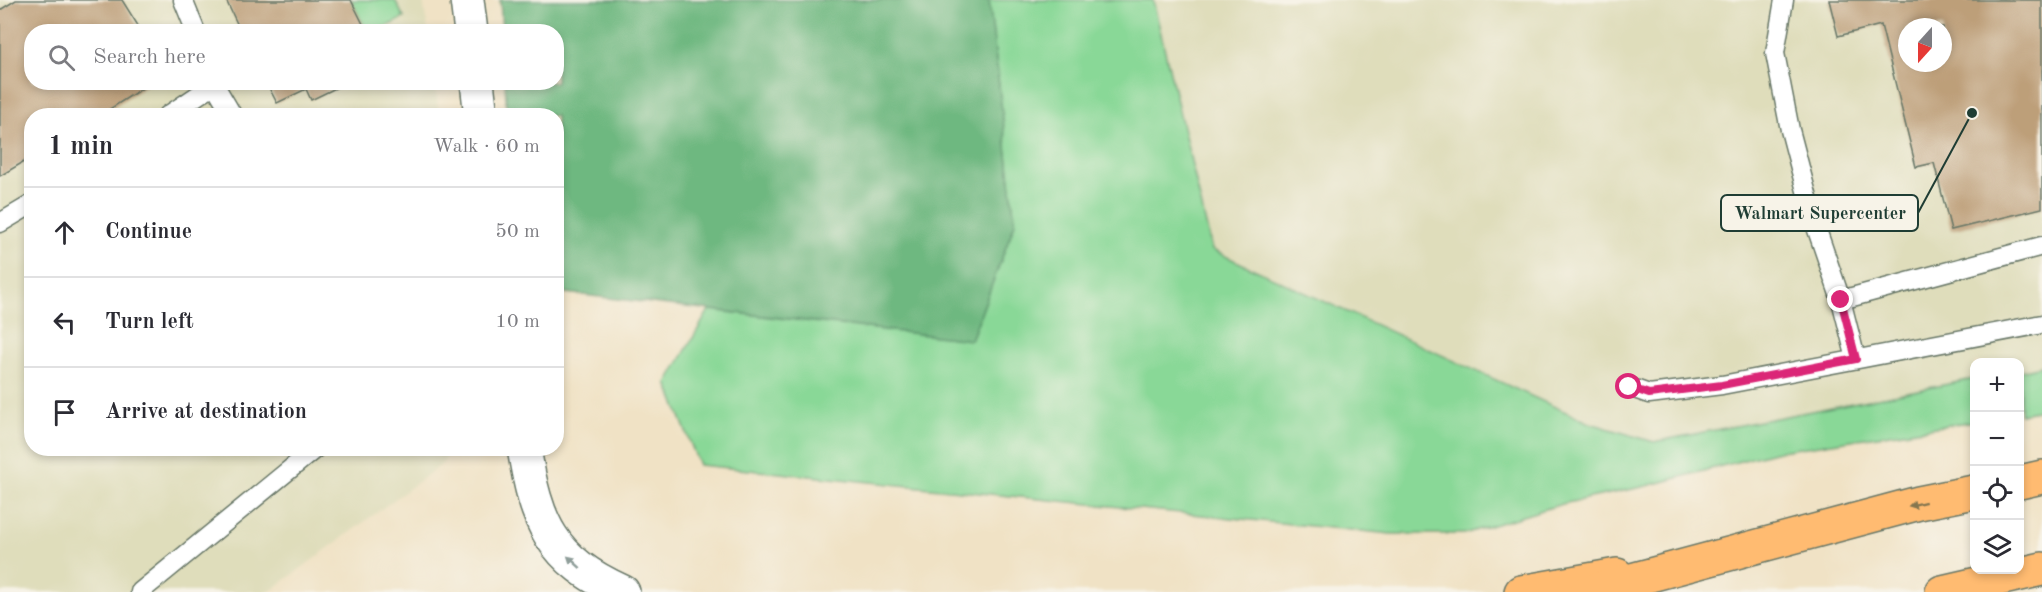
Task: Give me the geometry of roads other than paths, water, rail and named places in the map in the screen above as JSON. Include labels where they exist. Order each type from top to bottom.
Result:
[{"type":"main road","points":[[2024,481],[2042,477]]},
{"type":"main road","points":[[1587,592],[1919,503],[1970,493]]},
{"type":"main road","points":[[1521,592],[1698,561]]},
{"type":"main road","points":[[1942,592],[2042,569]]},
{"type":"street","points":[[467,0],[470,24]]},
{"type":"street","points":[[478,90],[480,108]]},
{"type":"street","points":[[525,456],[534,502],[552,538],[564,553],[586,573],[623,592]]},
{"type":"lane","points":[[183,0],[193,24]]},
{"type":"lane","points":[[1784,0],[1775,53],[1790,130],[1814,221],[1841,300],[1856,359]]},
{"type":"lane","points":[[178,108],[204,90]]},
{"type":"lane","points":[[217,90],[228,108]]},
{"type":"lane","points":[[0,223],[24,209]]},
{"type":"lane","points":[[1841,300],[2042,246]]},
{"type":"lane","points":[[1629,387],[1649,394],[1722,385],[2042,324]]},
{"type":"lane","points":[[140,592],[306,456]]},
{"type":"place","name":"Walmart Supercenter","points":[[1972,113]]}]
